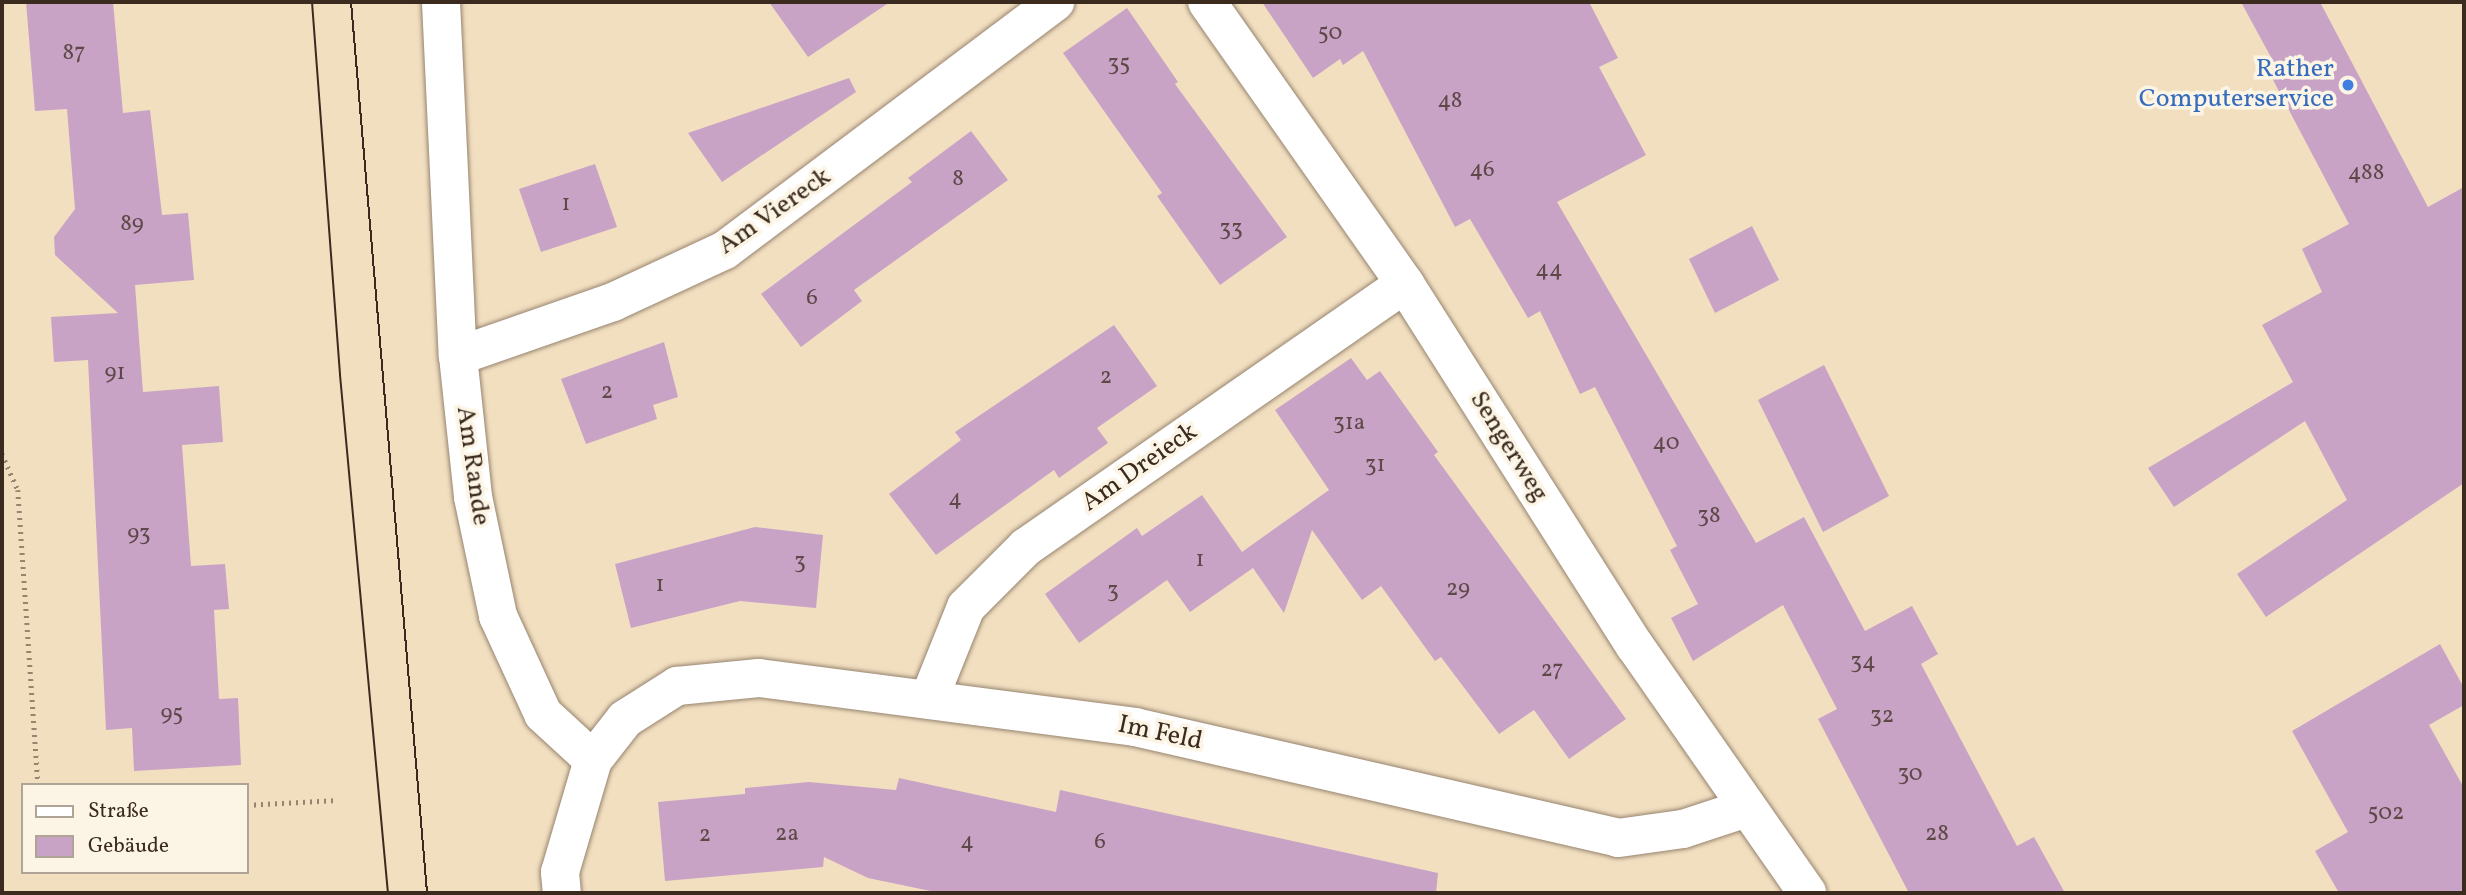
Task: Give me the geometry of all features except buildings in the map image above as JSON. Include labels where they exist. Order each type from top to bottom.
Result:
[{"type":"street","name":"Am Rande","points":[[441,2],[458,356],[472,497],[498,616],[542,714],[593,760]]},
{"type":"street","name":"Am Viereck","points":[[458,356],[613,302],[725,250],[1055,2]]},
{"type":"street","name":"Sengerweg","points":[[1207,2],[1405,284],[1634,646],[1744,809],[1807,893]]},
{"type":"street","name":"Am Dreieck","points":[[929,699],[966,607],[1026,547],[1405,284]]},
{"type":"street","name":"Im Feld","points":[[593,760],[625,719],[677,686],[759,678],[1135,727],[1618,838],[1683,829],[1744,809]]},
{"type":"street","points":[[562,893],[561,872],[593,760]]},
{"type":"path","points":[[2,454],[18,490],[38,783]]},
{"type":"path","points":[[248,805],[338,800]]},
{"type":"tram line","points":[[312,2],[340,375],[388,893]]},
{"type":"tram line","points":[[351,2],[427,893]]},
{"type":"place","name":"Rather Computerservice","points":[[2348,85]]}]
